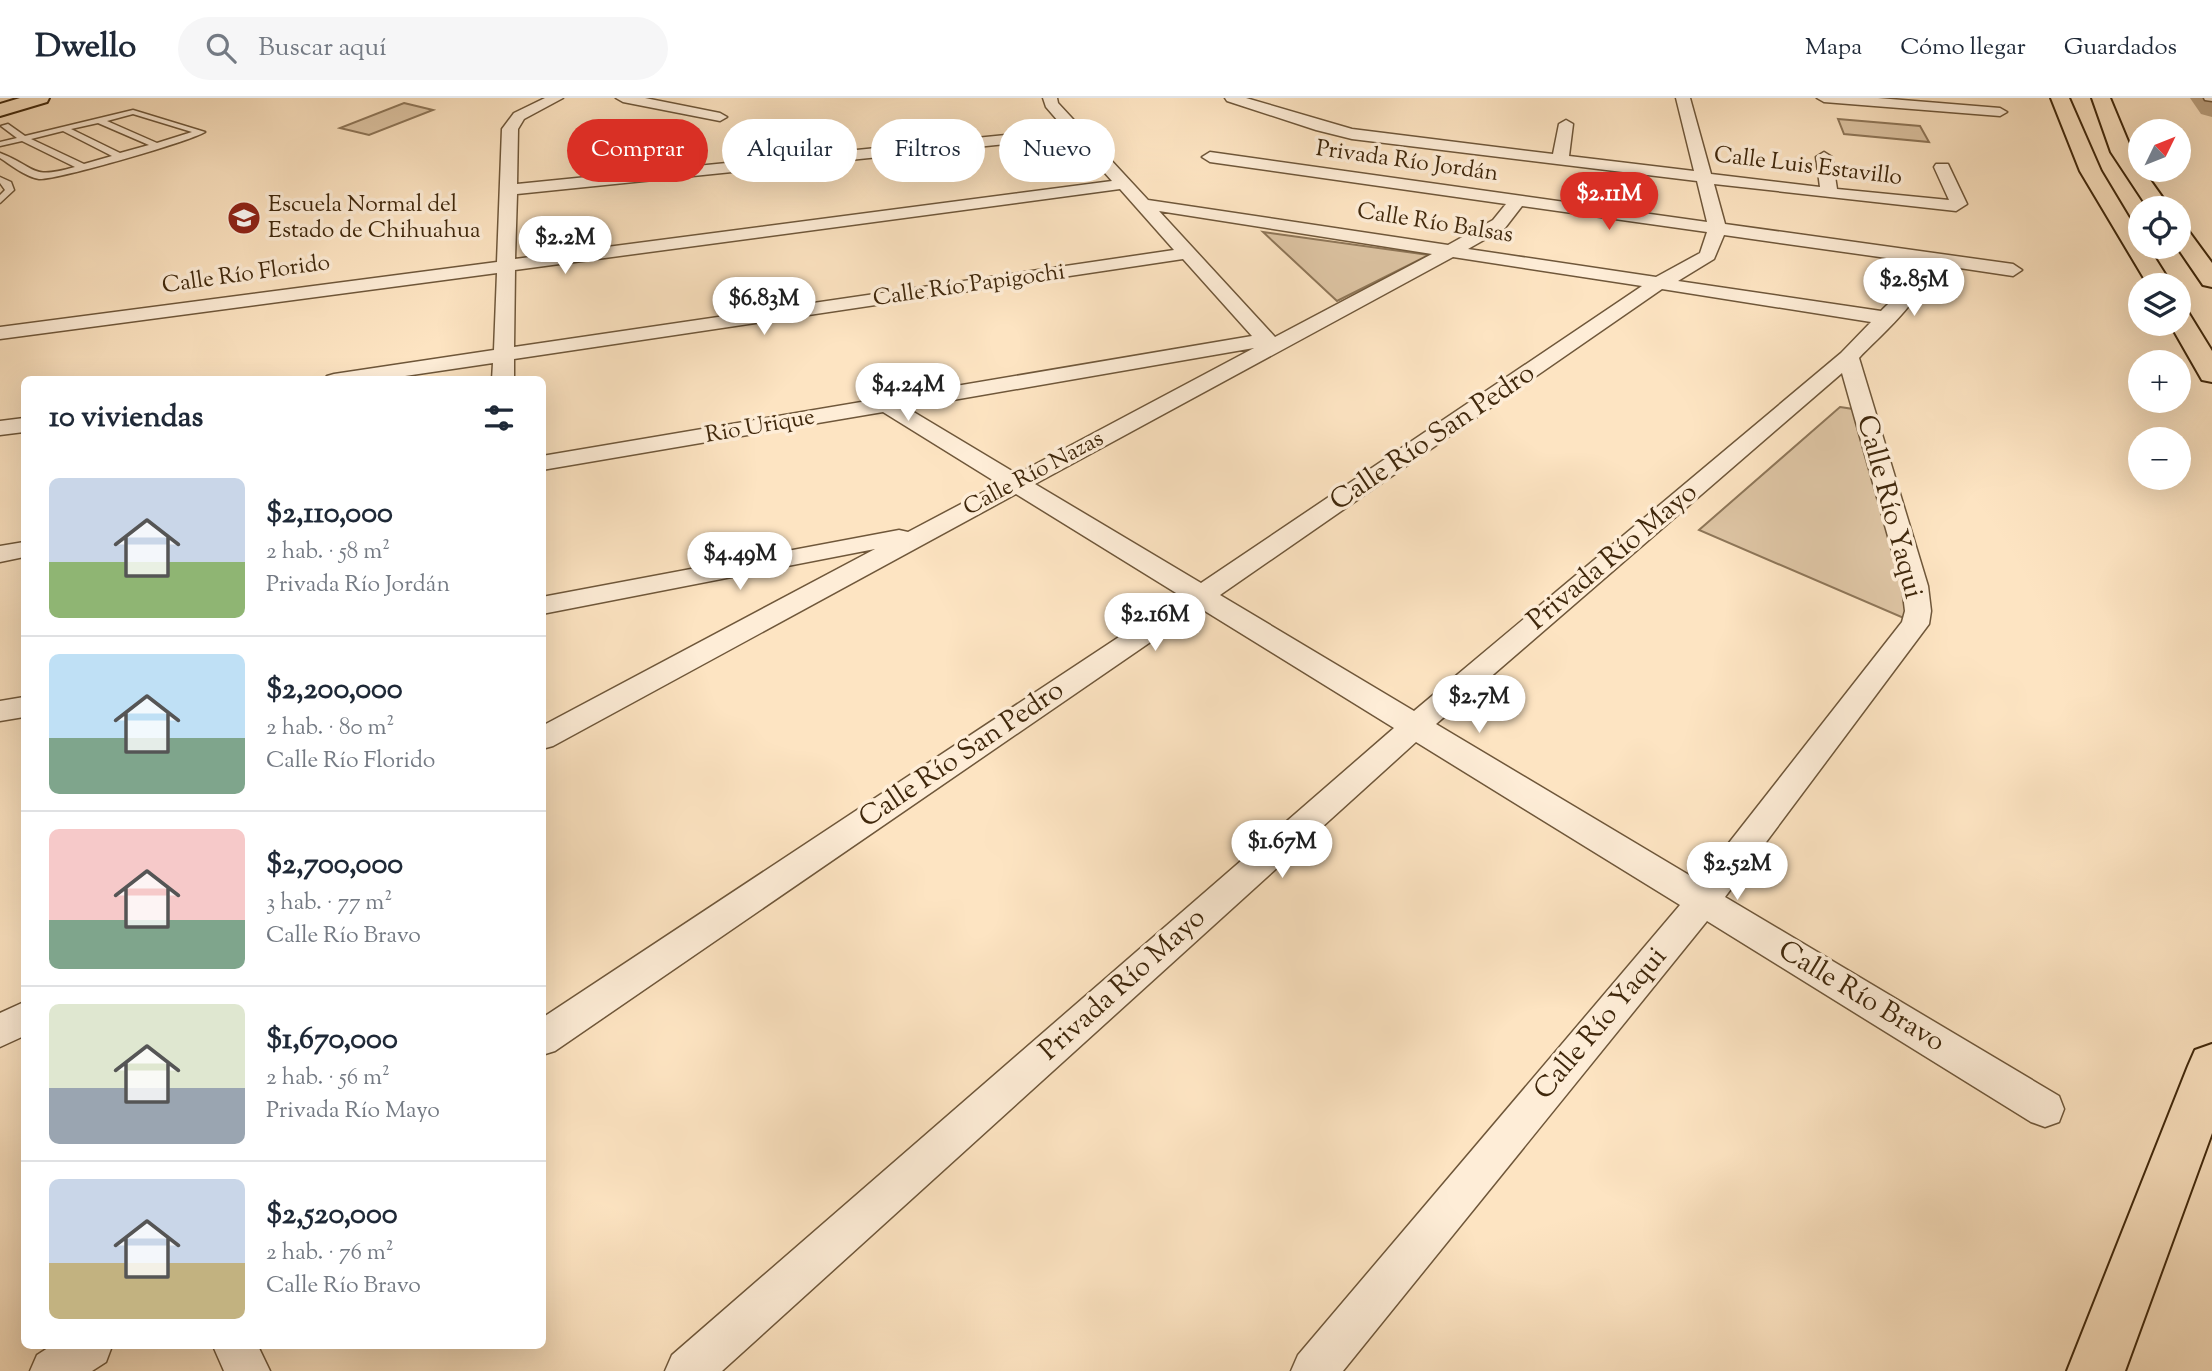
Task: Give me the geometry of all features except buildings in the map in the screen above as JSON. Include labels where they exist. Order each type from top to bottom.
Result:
[{"type":"main road","points":[[0,100],[7,98]]},
{"type":"main road","points":[[2,118],[40,98]]},
{"type":"main road","points":[[2060,98],[2067,124],[2153,273]]},
{"type":"main road","points":[[2101,98],[2121,152],[2152,196]]},
{"type":"main road","points":[[2191,251],[2212,280]]},
{"type":"main road","points":[[2190,336],[2212,374]]},
{"type":"main road","points":[[2096,1371],[2212,1066]]},
{"type":"street","points":[[503,376],[509,136],[513,121],[556,98]]},
{"type":"street","points":[[623,98],[720,117]]},
{"type":"street","points":[[1050,98],[1051,104],[1065,119]]},
{"type":"street","name":"Calle Luis Estavillo","points":[[1232,98],[1301,115],[1343,132],[1829,194],[1947,207],[1959,204],[1942,167]]},
{"type":"street","points":[[1683,98],[1717,228]]},
{"type":"street","points":[[1824,98],[2000,112]]},
{"type":"street","points":[[1560,160],[1566,124]]},
{"type":"street","points":[[508,190],[999,140]]},
{"type":"street","name":"Privada Río Jordán","points":[[1210,157],[2013,270]]},
{"type":"street","points":[[1824,157],[1829,194]]},
{"type":"street","points":[[1115,174],[1270,343]]},
{"type":"street","name":"Calle Río Florido","points":[[0,333],[1124,184]]},
{"type":"street","name":"Calle Río Nazas","points":[[546,737],[1016,484],[1270,343],[1451,251],[1499,224],[1518,200]]},
{"type":"street","name":"Calle Río Balsas","points":[[1143,204],[1885,318]]},
{"type":"street","name":"Calle Río San Pedro","points":[[546,1037],[1199,595],[1332,508],[1659,283],[1698,264],[1709,255],[1717,228]]},
{"type":"street","name":"Calle Río Papigochi","points":[[361,376],[1188,254]]},
{"type":"street","name":"Privada Río Mayo","points":[[688,1371],[1415,726],[1848,357],[1913,289],[1919,273],[1916,256]]},
{"type":"street","name":"Rio Urique","points":[[546,462],[1270,343]]},
{"type":"street","name":"Calle Río Yaqui","points":[[1314,1371],[1703,901],[1915,624],[1915,586],[1848,357]]},
{"type":"street","name":"Calle Río Bravo","points":[[887,405],[2045,1109]]},
{"type":"street","points":[[0,428],[21,425]]},
{"type":"street","points":[[546,605],[929,531]]},
{"type":"street","points":[[0,554],[21,550]]},
{"type":"street","points":[[0,712],[21,708]]},
{"type":"street","points":[[0,1031],[21,1020]]},
{"type":"street","points":[[53,1371],[86,1349]]},
{"type":"street","points":[[236,1349],[247,1371]]},
{"type":"lane","points":[[0,144],[138,113],[201,132],[53,176],[37,176],[0,155]]},
{"type":"lane","points":[[2,118],[24,139],[85,168]]},
{"type":"lane","points":[[99,120],[158,146]]},
{"type":"lane","points":[[64,129],[121,157]]},
{"type":"lane","points":[[0,180],[8,184],[10,190],[0,200]]},
{"type":"shaded area","points":[[404,103],[433,110],[369,135],[340,128]]},
{"type":"shaded area","points":[[1838,119],[1920,126],[1929,142],[1844,134]]},
{"type":"shaded area","points":[[1263,232],[1429,255],[1337,301]]},
{"type":"shaded area","points":[[1840,407],[1853,409],[1913,622],[1699,530]]},
{"type":"waterway","points":[[2205,98],[2212,108]]},
{"type":"place","name":"Escuela Normal del Estado de Chihuahua","points":[[244,218]]}]
